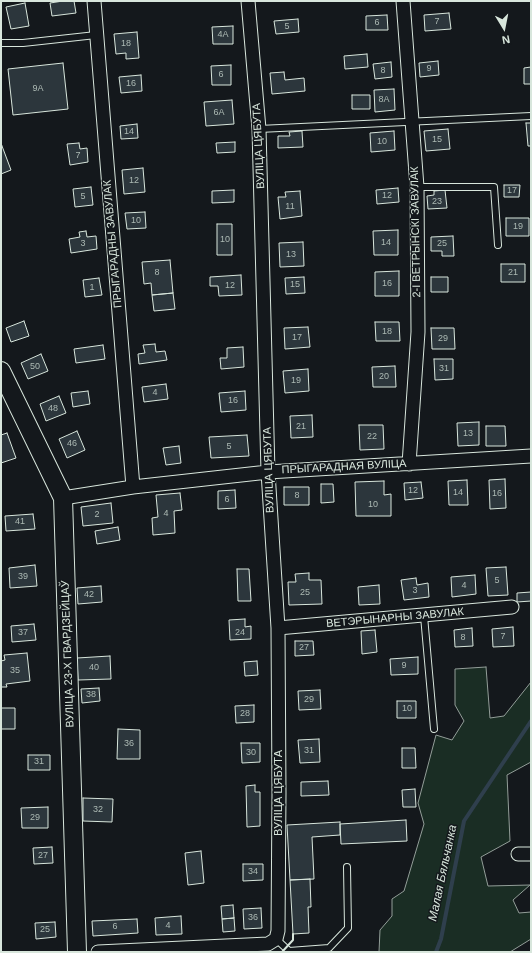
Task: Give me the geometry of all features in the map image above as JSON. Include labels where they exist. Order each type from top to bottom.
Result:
[{"type":"street","name":"ПРЫГАРАДНЫ ЗАВУЛАК","points":[[94,1],[133,487]]},
{"type":"street","name":"ВУЛІЦА ЦЯБУТА","points":[[248,1],[259,129],[268,472],[278,628],[279,793],[278,931],[276,938]]},
{"type":"street","name":"2-І ВЕТРЫНСКІ ЗАВУЛАК","points":[[403,1],[417,187],[418,332],[409,464]]},
{"type":"street","name":"ВУЛІЦА 23-Х ГВАРДЗЕЙЦАЎ","points":[[1,371],[63,498],[77,952]]},
{"type":"street","name":"ПРЫГАРАДНАЯ ВУЛІЦА","points":[[63,498],[133,487],[268,472],[531,456]]},
{"type":"street","name":"ВЕТЭРЫНАРНЫ ЗАВУЛАК","points":[[278,628],[512,607]]},
{"type":"street","points":[[98,952],[230,949],[268,944],[276,938]]},
{"type":"lane","points":[[1,43],[23,43],[96,35]]},
{"type":"lane","points":[[259,129],[531,116]]},
{"type":"lane","points":[[417,187],[494,187],[498,245]]},
{"type":"lane","points":[[424,616],[434,729]]},
{"type":"lane","points":[[276,938],[289,950],[329,948],[348,928],[347,867]]},
{"type":"green space","points":[[486,667],[490,718],[504,716],[531,682],[531,762],[507,775],[510,841],[481,857],[488,886],[530,885],[513,900],[519,913],[531,912],[531,939],[510,952],[379,952],[380,930],[392,916],[392,899],[404,891],[424,824],[418,803],[436,735],[452,740],[464,721],[455,705],[455,669]]},
{"type":"building","points":[[74,1],[76,13],[52,16],[50,3]]},
{"type":"building","points":[[25,3],[29,26],[11,29],[6,7]]},
{"type":"building","points":[[449,13],[451,29],[425,31],[424,15]]},
{"type":"building","points":[[387,15],[388,30],[366,30],[366,16]]},
{"type":"building","points":[[298,19],[299,32],[276,34],[274,21]]},
{"type":"building","points":[[233,26],[233,44],[213,44],[212,27]]},
{"type":"building","points":[[137,32],[139,58],[126,59],[126,53],[116,54],[114,34]]},
{"type":"building","points":[[367,54],[368,67],[345,69],[344,56]]},
{"type":"building","points":[[438,61],[439,75],[420,77],[419,63]]},
{"type":"building","points":[[391,62],[392,77],[375,79],[373,64]]},
{"type":"building","points":[[63,63],[68,109],[13,115],[8,69]]},
{"type":"building","points":[[231,65],[231,85],[212,85],[211,66]]},
{"type":"building","points":[[531,67],[531,84],[524,84],[524,68]]},
{"type":"building","points":[[284,72],[285,80],[304,78],[305,91],[272,94],[270,73]]},
{"type":"building","points":[[141,75],[142,91],[121,93],[119,77]]},
{"type":"building","points":[[394,89],[395,110],[375,112],[374,90]]},
{"type":"building","points":[[352,95],[370,95],[370,109],[352,109]]},
{"type":"building","points":[[232,100],[234,124],[206,126],[204,102]]},
{"type":"building","points":[[526,123],[531,123],[531,146],[528,146]]},
{"type":"building","points":[[137,124],[138,138],[121,139],[120,126]]},
{"type":"building","points":[[448,129],[450,149],[426,151],[424,131]]},
{"type":"building","points":[[302,131],[303,147],[278,148],[278,136],[290,136],[289,132]]},
{"type":"building","points":[[394,131],[395,150],[371,152],[370,133]]},
{"type":"building","points":[[235,142],[235,152],[217,153],[216,143]]},
{"type":"building","points":[[79,143],[80,149],[87,148],[88,162],[70,165],[67,144]]},
{"type":"building","points":[[2,146],[11,170],[1,174],[1,147]]},
{"type":"building","points":[[143,168],[145,192],[124,194],[122,170]]},
{"type":"building","points":[[504,185],[520,185],[519,197],[504,197]]},
{"type":"building","points":[[91,187],[93,205],[75,207],[73,189]]},
{"type":"building","points":[[398,188],[399,202],[377,204],[376,190]]},
{"type":"building","points":[[234,190],[234,202],[212,203],[212,191]]},
{"type":"building","points":[[445,190],[447,208],[428,209],[427,196],[434,195],[434,191]]},
{"type":"building","points":[[300,191],[302,216],[280,219],[278,197],[286,197],[285,192]]},
{"type":"building","points":[[145,212],[146,228],[127,229],[125,213]]},
{"type":"building","points":[[506,218],[529,218],[529,236],[506,236]]},
{"type":"building","points":[[217,224],[232,224],[232,255],[217,255]]},
{"type":"building","points":[[398,230],[398,255],[374,255],[373,231]]},
{"type":"building","points":[[86,231],[87,237],[96,236],[97,249],[71,253],[69,239],[80,237],[79,232]]},
{"type":"building","points":[[453,236],[454,256],[442,256],[442,251],[431,251],[431,237]]},
{"type":"building","points":[[303,242],[304,266],[280,267],[279,243]]},
{"type":"building","points":[[170,260],[173,293],[152,295],[151,283],[144,284],[142,262]]},
{"type":"building","points":[[501,264],[525,264],[525,282],[501,282]]},
{"type":"building","points":[[399,271],[399,296],[375,296],[375,272]]},
{"type":"building","points":[[241,275],[242,295],[219,296],[218,286],[210,286],[210,277]]},
{"type":"building","points":[[304,277],[305,293],[286,294],[285,278]]},
{"type":"building","points":[[431,277],[448,277],[448,292],[431,292]]},
{"type":"building","points":[[99,278],[102,295],[85,297],[83,280]]},
{"type":"building","points":[[173,293],[175,309],[154,311],[152,295]]},
{"type":"building","points":[[24,321],[29,336],[11,342],[6,328]]},
{"type":"building","points":[[375,322],[399,322],[400,341],[376,341]]},
{"type":"building","points":[[308,327],[310,347],[285,349],[284,328]]},
{"type":"building","points":[[431,328],[454,328],[455,349],[432,349]]},
{"type":"building","points":[[155,344],[156,352],[165,351],[167,360],[139,364],[138,354],[145,353],[143,345]]},
{"type":"building","points":[[103,345],[105,359],[76,363],[74,349]]},
{"type":"building","points":[[243,347],[244,367],[221,369],[220,358],[227,358],[227,348]]},
{"type":"building","points":[[41,354],[48,371],[28,379],[21,363]]},
{"type":"building","points":[[434,359],[453,359],[453,379],[435,380]]},
{"type":"building","points":[[395,366],[396,387],[373,387],[372,367]]},
{"type":"building","points":[[308,369],[309,391],[285,393],[283,371]]},
{"type":"building","points":[[166,384],[168,399],[144,402],[142,387]]},
{"type":"building","points":[[88,391],[90,404],[73,407],[71,393]]},
{"type":"building","points":[[245,391],[246,410],[221,412],[219,393]]},
{"type":"building","points":[[59,396],[66,413],[46,421],[40,404]]},
{"type":"building","points":[[312,415],[313,437],[291,438],[290,416]]},
{"type":"building","points":[[479,422],[479,445],[458,446],[457,423]]},
{"type":"building","points":[[359,425],[383,425],[384,449],[360,450]]},
{"type":"building","points":[[486,426],[505,426],[506,446],[486,446]]},
{"type":"building","points":[[77,431],[85,450],[67,458],[59,439]]},
{"type":"building","points":[[7,433],[16,458],[1,463],[1,435]]},
{"type":"building","points":[[247,435],[249,456],[211,458],[209,437]]},
{"type":"building","points":[[179,446],[181,463],[166,465],[163,448]]},
{"type":"building","points":[[505,479],[506,508],[490,509],[489,480]]},
{"type":"building","points":[[467,480],[468,505],[449,505],[448,481]]},
{"type":"building","points":[[384,481],[384,495],[391,494],[391,516],[356,516],[355,482]]},
{"type":"building","points":[[421,482],[423,498],[405,500],[404,483]]},
{"type":"building","points":[[321,484],[333,484],[334,502],[321,503]]},
{"type":"building","points":[[284,487],[309,487],[309,505],[284,505]]},
{"type":"building","points":[[235,490],[236,508],[218,509],[218,491]]},
{"type":"building","points":[[180,493],[182,510],[174,511],[175,533],[153,535],[152,518],[158,517],[156,495]]},
{"type":"building","points":[[111,503],[113,523],[83,526],[81,507]]},
{"type":"building","points":[[33,514],[35,529],[6,531],[5,516]]},
{"type":"building","points":[[118,527],[120,540],[97,544],[95,531]]},
{"type":"building","points":[[35,565],[37,586],[10,588],[9,568]]},
{"type":"building","points":[[506,567],[508,595],[488,596],[486,568]]},
{"type":"building","points":[[237,569],[249,569],[251,601],[238,601]]},
{"type":"building","points":[[309,573],[309,580],[321,580],[322,604],[289,605],[288,582],[296,582],[295,574]]},
{"type":"building","points":[[475,575],[476,594],[452,597],[451,577]]},
{"type":"building","points":[[416,578],[417,585],[428,583],[429,597],[404,600],[401,580]]},
{"type":"building","points":[[379,585],[380,604],[359,605],[358,587]]},
{"type":"building","points":[[101,586],[102,602],[78,604],[77,588]]},
{"type":"building","points":[[531,592],[531,601],[517,602],[517,593]]},
{"type":"building","points":[[245,619],[245,627],[251,626],[251,639],[230,640],[229,620]]},
{"type":"building","points":[[34,624],[36,640],[12,642],[11,626]]},
{"type":"building","points":[[513,627],[514,646],[493,647],[492,629]]},
{"type":"building","points":[[472,628],[473,646],[455,647],[454,630]]},
{"type":"building","points":[[375,630],[377,652],[362,654],[361,631]]},
{"type":"building","points":[[295,641],[313,641],[314,655],[295,656]]},
{"type":"building","points":[[27,653],[30,681],[6,684],[7,687],[1,687],[1,661],[5,660],[4,655]]},
{"type":"building","points":[[110,656],[111,679],[78,680],[77,658]]},
{"type":"building","points":[[418,657],[418,674],[391,675],[390,659]]},
{"type":"building","points":[[257,661],[258,675],[245,676],[244,662]]},
{"type":"building","points":[[99,688],[100,701],[82,703],[81,689]]},
{"type":"building","points":[[320,690],[321,709],[299,710],[298,691]]},
{"type":"building","points":[[397,701],[416,701],[416,718],[397,718]]},
{"type":"building","points":[[254,705],[254,722],[236,723],[235,706]]},
{"type":"building","points":[[1,708],[15,708],[15,729],[1,729]]},
{"type":"building","points":[[118,729],[140,730],[140,759],[117,759]]},
{"type":"building","points":[[319,739],[320,762],[300,763],[298,740]]},
{"type":"building","points":[[241,743],[260,743],[260,762],[242,763]]},
{"type":"building","points":[[402,748],[415,748],[416,768],[402,768]]},
{"type":"building","points":[[28,755],[50,755],[50,770],[28,770]]},
{"type":"building","points":[[328,781],[329,795],[301,796],[301,782]]},
{"type":"building","points":[[255,785],[255,792],[260,792],[260,826],[247,827],[246,786]]},
{"type":"building","points":[[415,789],[416,807],[403,807],[402,790]]},
{"type":"building","points":[[83,798],[113,799],[112,822],[83,821]]},
{"type":"building","points":[[48,807],[48,828],[22,828],[21,808]]},
{"type":"building","points":[[406,820],[407,841],[341,844],[340,824]]},
{"type":"building","points":[[340,822],[340,835],[312,837],[314,879],[290,880],[287,825]]},
{"type":"building","points":[[52,847],[53,863],[34,864],[33,848]]},
{"type":"building","points":[[201,851],[204,883],[188,885],[185,853]]},
{"type":"building","points":[[243,864],[263,864],[263,880],[243,881]]},
{"type":"building","points":[[310,879],[311,907],[308,907],[309,933],[293,934],[290,880]]},
{"type":"building","points":[[233,905],[234,918],[222,919],[221,906]]},
{"type":"building","points":[[261,908],[262,928],[244,929],[243,909]]},
{"type":"building","points":[[181,916],[182,934],[156,935],[155,918]]},
{"type":"building","points":[[234,918],[235,931],[223,932],[222,919]]},
{"type":"building","points":[[137,919],[138,933],[93,936],[92,921]]},
{"type":"building","points":[[55,922],[56,937],[36,939],[35,923]]},
{"type":"waterway","name":"Малая Бяльчанка","points":[[436,952],[441,939],[464,821],[531,721]]},
{"type":"wall","points":[[282,952],[293,940],[293,934]]}]
